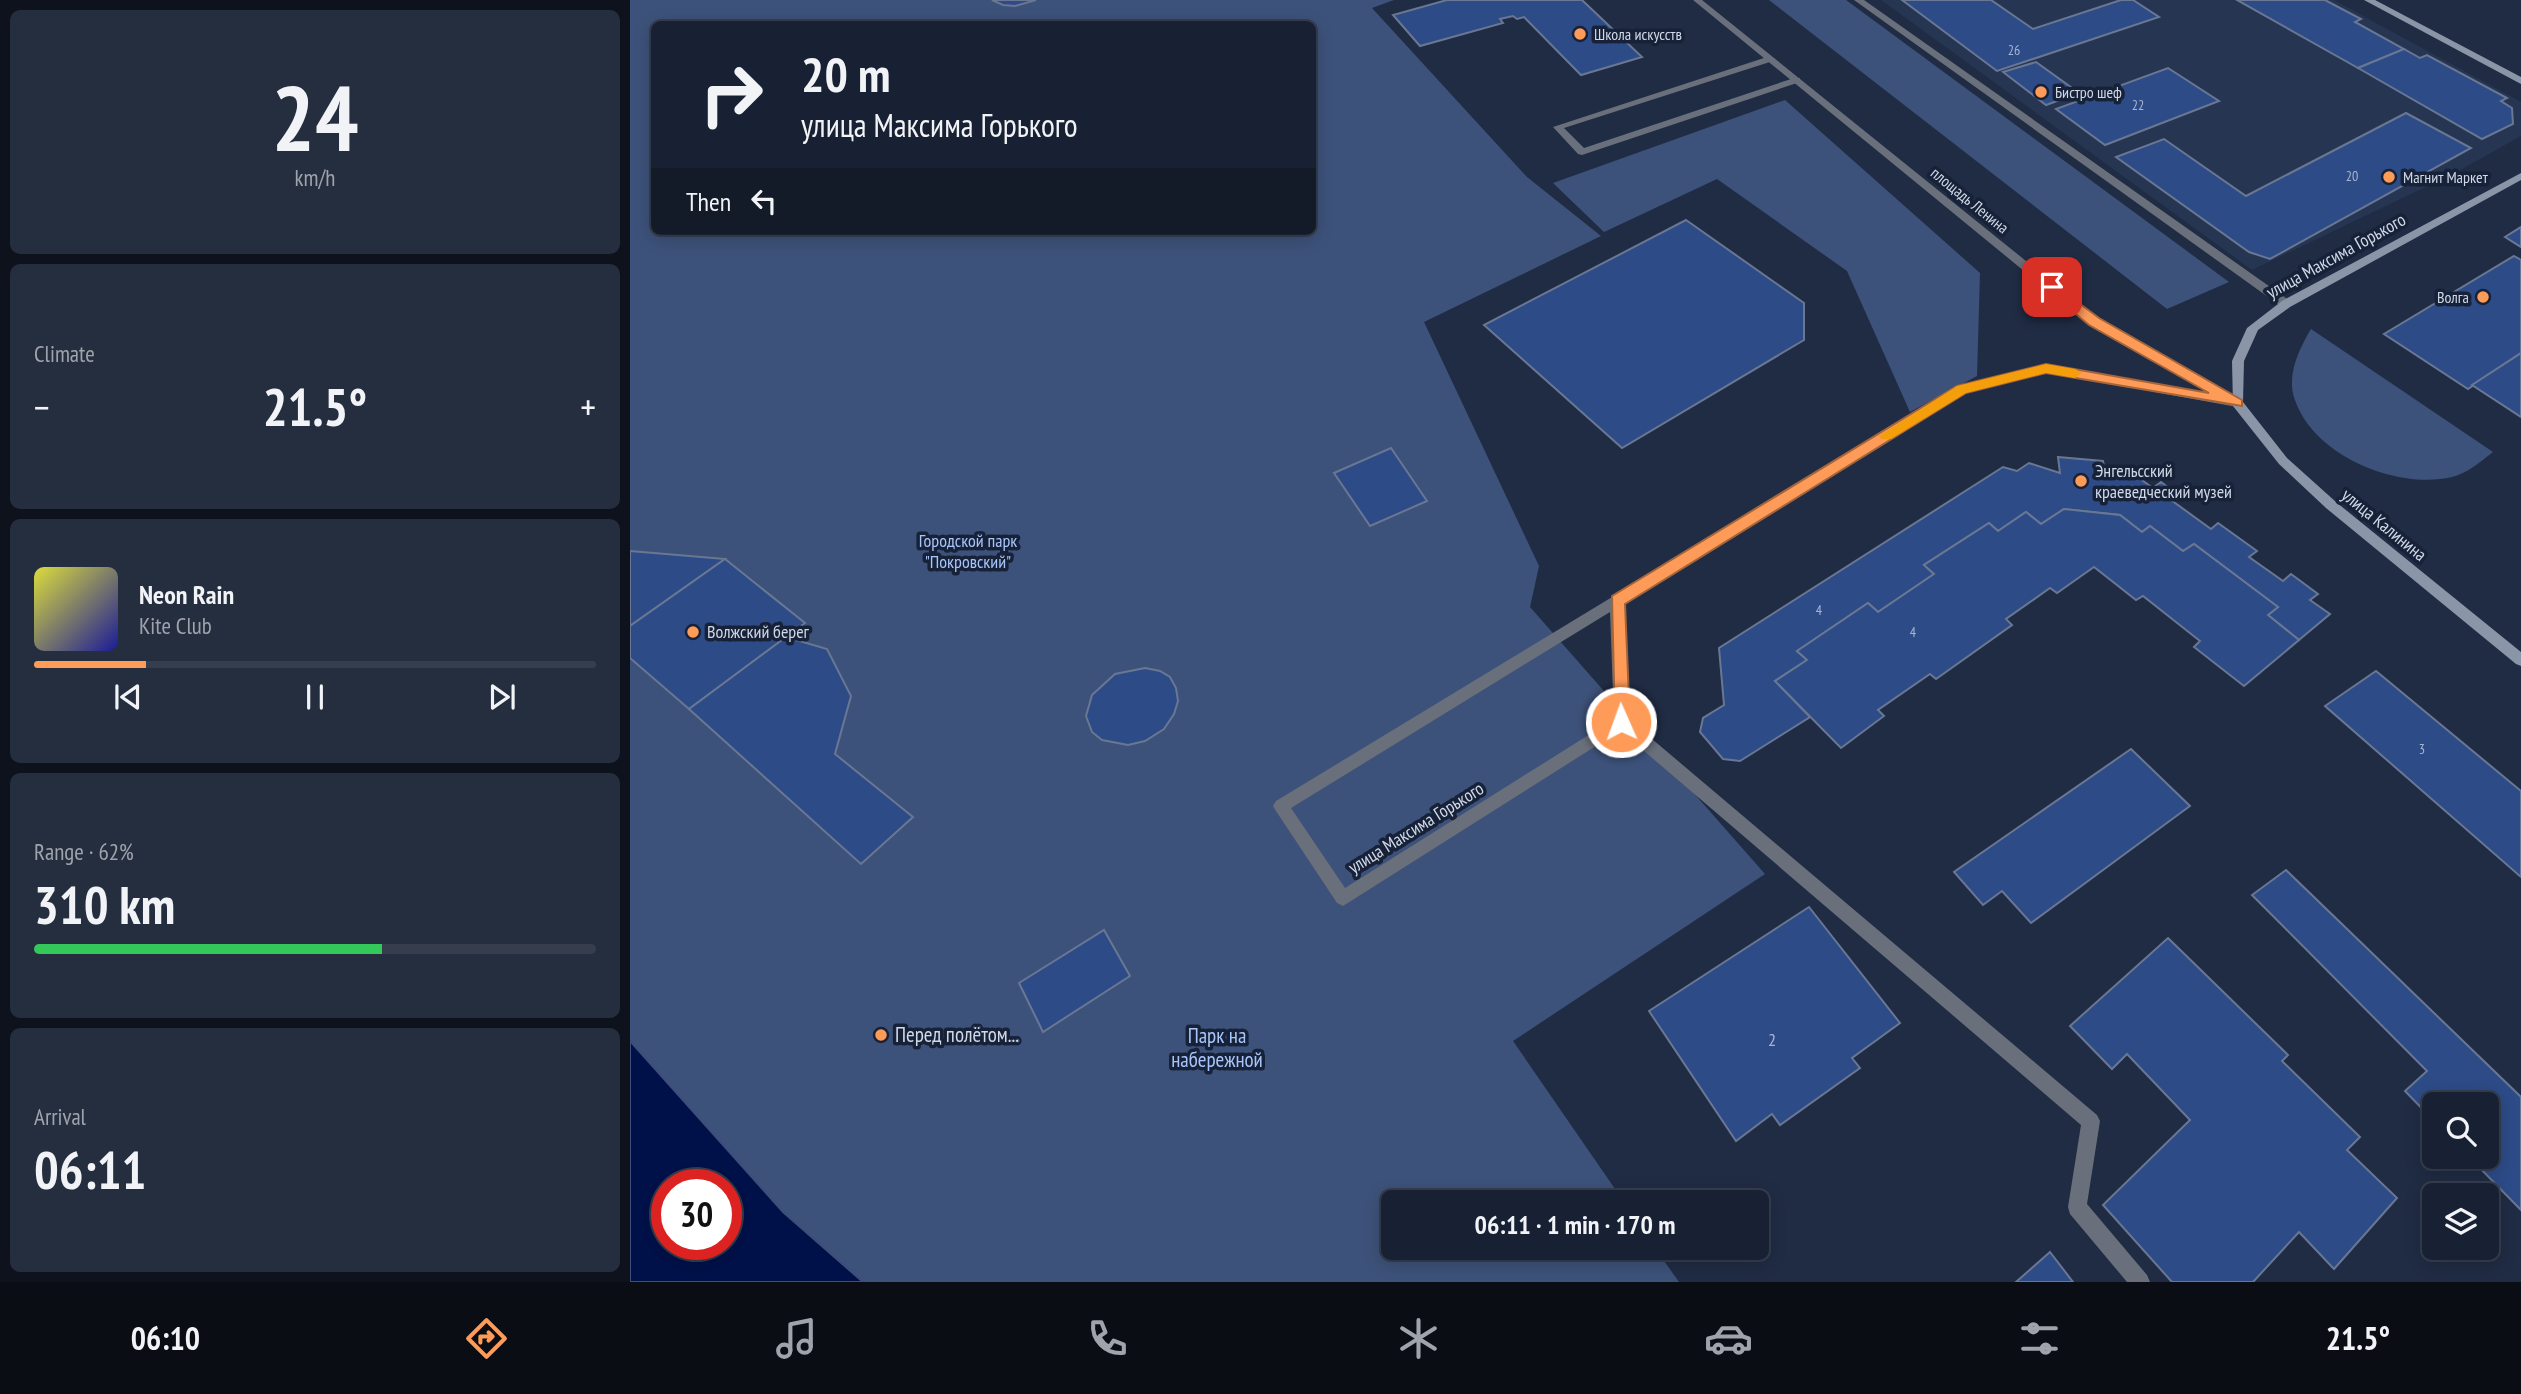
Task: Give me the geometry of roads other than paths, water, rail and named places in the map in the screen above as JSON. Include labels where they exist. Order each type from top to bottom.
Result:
[{"type":"main road","points":[[2368,0],[2521,81]]},
{"type":"main road","name":"улица Максима Горького","points":[[2237,403],[2238,361],[2253,328],[2286,304],[2521,176]]},
{"type":"main road","name":"улица Калинина","points":[[2237,403],[2283,461],[2302,479],[2521,660]]},
{"type":"street","name":"площадь Ленина","points":[[1697,0],[2094,321],[2237,403]]},
{"type":"street","points":[[1858,0],[2286,304]]},
{"type":"street","points":[[1770,59],[1558,127],[1582,152],[1797,80]]},
{"type":"street","name":"улица Максима Горького","points":[[1621,722],[1343,898],[1281,806],[1962,390],[2046,368],[2237,403]]},
{"type":"street","points":[[1617,601],[1621,722],[2091,1121],[2077,1207],[2140,1282]]},
{"type":"place","name":"Школа искусств","points":[[1580,34]]},
{"type":"place","name":"Бистро шеф","points":[[2041,92]]},
{"type":"place","name":"Магнит Маркет","points":[[2389,177]]},
{"type":"place","name":"Волга","points":[[2483,297]]},
{"type":"place","name":"Энгельсский краеведческий музей","points":[[2081,481]]},
{"type":"place","name":"Волжский берег","points":[[693,632]]},
{"type":"place","name":"Перед полётом...","points":[[881,1035]]},
{"type":"park label","name":"Городской парк \"Покровский\"","points":[[968,551]]},
{"type":"park label","name":"Парк на набережной","points":[[1217,1048]]}]
